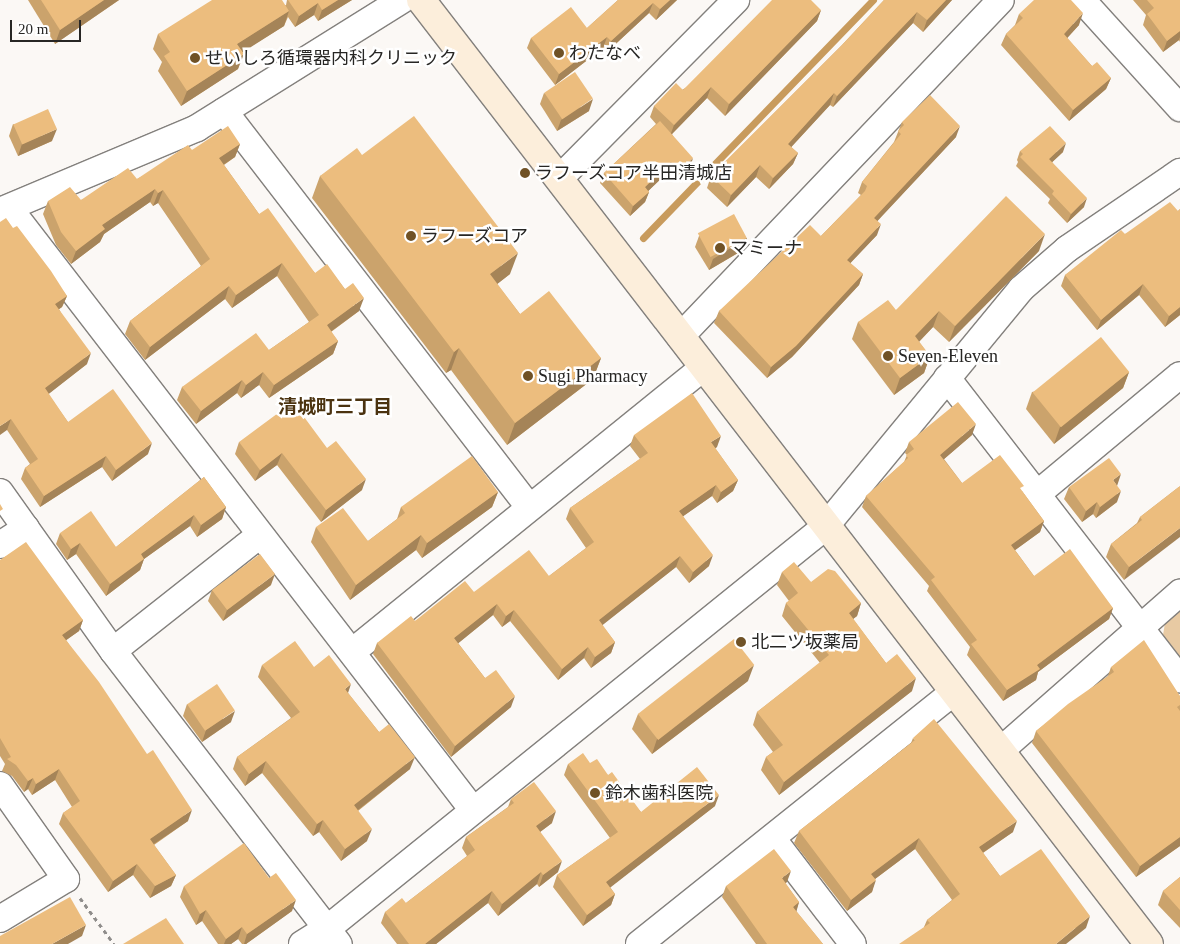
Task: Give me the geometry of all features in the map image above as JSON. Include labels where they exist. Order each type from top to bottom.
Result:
[{"type":"street","points":[[402,0],[197,128],[4,209],[352,652],[473,810]]},
{"type":"street","points":[[421,0],[825,527],[1149,944]]},
{"type":"street","points":[[559,180],[736,0]]},
{"type":"street","points":[[680,337],[1001,0]]},
{"type":"street","points":[[1082,0],[1180,108]]},
{"type":"street","points":[[224,111],[528,507]]},
{"type":"street","points":[[302,944],[334,936],[473,810],[825,527],[1021,289],[1067,249],[1180,172]]},
{"type":"street","points":[[352,652],[528,507],[703,368]]},
{"type":"street","points":[[1036,495],[1180,375]]},
{"type":"street","points":[[947,378],[1180,679]]},
{"type":"street","points":[[0,492],[113,650],[334,936]]},
{"type":"street","points":[[0,545],[26,528]]},
{"type":"street","points":[[113,650],[260,535]]},
{"type":"street","points":[[1000,751],[1180,593]]},
{"type":"street","points":[[639,944],[953,692]]},
{"type":"street","points":[[0,785],[66,879],[0,919]]},
{"type":"street","points":[[772,838],[853,944]]},
{"type":"path","points":[[66,879],[114,944]]},
{"type":"shaded area","points":[[1180,610],[1180,657],[1163,635],[1165,623]]},
{"type":"building","points":[[41,0],[104,0],[60,30]]},
{"type":"building","points":[[212,0],[282,0],[289,11],[237,44],[244,54],[187,91],[164,56],[170,52],[158,34]]},
{"type":"building","points":[[288,0],[338,0],[322,10],[318,3],[299,16]]},
{"type":"building","points":[[618,0],[670,0],[660,9],[653,3],[611,41],[607,37],[559,74],[531,38],[571,7],[587,28]]},
{"type":"building","points":[[772,0],[811,0],[821,10],[729,104],[711,87],[674,125],[654,106],[676,83],[683,90]]},
{"type":"building","points":[[884,0],[946,0],[927,20],[917,12],[837,96],[834,93],[788,144],[798,153],[773,178],[760,165],[731,195],[711,176],[842,45]]},
{"type":"building","points":[[1034,0],[1071,0],[1083,13],[1064,34],[1092,66],[1097,62],[1111,78],[1073,110],[1006,34],[1023,18],[1019,14]]},
{"type":"building","points":[[1147,0],[1180,0],[1180,31],[1167,41],[1147,14],[1154,8]]},
{"type":"building","points":[[575,72],[593,99],[562,119],[544,93]]},
{"type":"building","points":[[930,95],[960,126],[874,218],[881,224],[847,260],[863,274],[796,346],[771,367],[719,311],[810,225],[821,236],[865,191],[867,186],[862,182],[901,134],[898,131],[904,125],[902,122]]},
{"type":"building","points":[[48,109],[57,129],[22,145],[13,124]]},
{"type":"building","points":[[414,116],[518,253],[490,274],[520,314],[549,291],[601,358],[515,423],[459,348],[454,352],[320,176],[357,148],[362,155]]},
{"type":"building","points":[[660,121],[693,158],[679,171],[671,162],[645,187],[649,192],[633,206],[604,173]]},
{"type":"building","points":[[228,126],[240,144],[219,158],[259,214],[268,208],[315,273],[327,264],[345,289],[353,283],[364,298],[327,325],[338,341],[274,385],[263,372],[246,385],[242,380],[201,411],[182,387],[256,333],[269,350],[319,315],[282,263],[236,295],[229,286],[150,347],[130,321],[210,259],[163,190],[158,193],[155,189],[102,225],[105,229],[76,251],[61,232],[48,201],[70,187],[81,200],[128,168],[137,179],[188,145],[192,150]]},
{"type":"building","points":[[1050,126],[1066,143],[1049,159],[1087,198],[1071,214],[1052,194],[1054,191],[1020,157],[1023,154],[1020,151]]},
{"type":"building","points":[[1006,196],[1045,234],[955,326],[939,311],[915,336],[930,356],[900,378],[858,322],[888,300],[896,310]]},
{"type":"building","points":[[1170,202],[1178,211],[1180,209],[1180,307],[1169,316],[1143,284],[1101,320],[1065,275],[1121,230],[1125,234]]},
{"type":"building","points":[[734,214],[747,238],[710,257],[698,233]]},
{"type":"building","points":[[6,218],[13,228],[17,226],[51,271],[67,296],[55,304],[91,353],[45,388],[68,422],[113,389],[152,443],[116,470],[106,456],[44,496],[25,468],[38,459],[11,419],[0,426],[0,222]]},
{"type":"building","points":[[1101,337],[1129,372],[1061,427],[1033,392]]},
{"type":"building","points":[[692,393],[721,436],[711,442],[738,480],[721,492],[716,485],[679,511],[713,555],[693,572],[680,556],[599,620],[615,642],[595,657],[588,647],[562,669],[514,610],[506,616],[497,604],[454,638],[485,678],[496,670],[515,696],[455,746],[377,643],[411,616],[415,621],[465,581],[474,592],[529,550],[549,576],[594,542],[570,508],[648,453],[634,435]]},
{"type":"building","points":[[293,402],[327,448],[336,441],[366,479],[326,510],[282,453],[260,470],[239,442]]},
{"type":"building","points":[[958,402],[976,424],[940,455],[962,483],[1000,455],[1024,486],[1020,488],[1044,521],[1011,545],[1034,576],[1070,549],[1113,608],[1037,665],[1040,669],[1007,690],[971,644],[977,640],[931,580],[935,577],[866,496],[908,458],[906,455],[914,449],[909,442]]},
{"type":"building","points":[[472,456],[498,492],[427,543],[421,535],[356,585],[316,527],[343,508],[368,541],[405,513],[401,507]]},
{"type":"building","points":[[1109,458],[1121,474],[1113,480],[1121,491],[1100,507],[1097,502],[1086,511],[1069,487]]},
{"type":"building","points":[[204,477],[226,507],[201,525],[194,515],[141,554],[144,559],[110,584],[80,543],[71,549],[60,533],[91,511],[116,547]]},
{"type":"building","points":[[1180,486],[1180,528],[1129,567],[1111,544],[1142,520],[1140,517]]},
{"type":"building","points":[[26,542],[83,620],[62,635],[99,682],[147,754],[153,750],[192,810],[150,839],[176,875],[155,886],[137,864],[113,881],[63,813],[80,801],[59,769],[36,784],[33,778],[28,781],[16,765],[7,759],[11,757],[0,738],[0,560]]},
{"type":"building","points":[[260,554],[275,574],[227,610],[212,590]]},
{"type":"building","points":[[794,562],[811,582],[828,569],[835,571],[861,603],[849,613],[886,663],[897,654],[916,678],[784,782],[766,757],[783,745],[757,712],[829,655],[786,603],[798,593],[782,572]]},
{"type":"building","points":[[734,639],[754,665],[658,740],[638,714]]},
{"type":"building","points":[[1144,640],[1180,696],[1180,705],[1177,707],[1180,711],[1180,837],[1140,866],[1036,731],[1068,704],[1114,672],[1111,667]]},
{"type":"building","points":[[295,641],[314,667],[329,655],[351,684],[345,689],[379,732],[389,724],[415,757],[354,805],[372,829],[345,849],[323,820],[317,824],[266,761],[249,774],[237,757],[300,712],[262,665]]},
{"type":"building","points":[[217,684],[235,711],[205,731],[187,704]]},
{"type":"building","points":[[934,719],[1017,821],[979,847],[1000,876],[1041,849],[1090,916],[1056,944],[899,944],[930,923],[927,920],[960,894],[919,838],[871,874],[876,880],[851,900],[799,831],[915,740],[913,738]]},
{"type":"building","points":[[583,753],[590,763],[597,759],[608,775],[612,772],[641,812],[697,767],[719,795],[606,882],[615,894],[587,915],[557,875],[618,832],[568,764]]},
{"type":"building","points":[[534,782],[556,811],[536,826],[562,861],[543,875],[541,872],[502,904],[492,891],[425,944],[409,944],[385,912],[402,898],[406,903],[475,850],[466,837],[514,803],[511,799]]},
{"type":"building","points":[[244,843],[269,878],[276,873],[296,900],[247,934],[242,927],[226,939],[206,910],[200,914],[184,886]]},
{"type":"building","points":[[774,849],[791,871],[782,878],[799,902],[793,907],[823,944],[767,944],[726,886]]},
{"type":"building","points":[[1180,877],[1180,910],[1163,891]]},
{"type":"building","points":[[70,897],[86,925],[52,944],[0,944],[0,936]]},
{"type":"building","points":[[166,918],[184,944],[123,944]]},
{"type":"waterway","points":[[643,238],[873,0]]},
{"type":"place","name":"わたなべ","points":[[559,53]]},
{"type":"place","name":"せいしろ循環器内科クリニック","points":[[195,58]]},
{"type":"place","name":"ラフーズコア半田清城店","points":[[525,173]]},
{"type":"place","name":"ラフーズコア","points":[[411,236]]},
{"type":"place","name":"マミーナ","points":[[720,248]]},
{"type":"place","name":"Seven-Eleven","points":[[888,356]]},
{"type":"place","name":"Sugi Pharmacy","points":[[528,376]]},
{"type":"place","name":"北二ツ坂薬局","points":[[741,642]]},
{"type":"place","name":"鈴木歯科医院","points":[[595,793]]},
{"type":"district","name":"清城町三丁目","points":[[335,407]]}]
